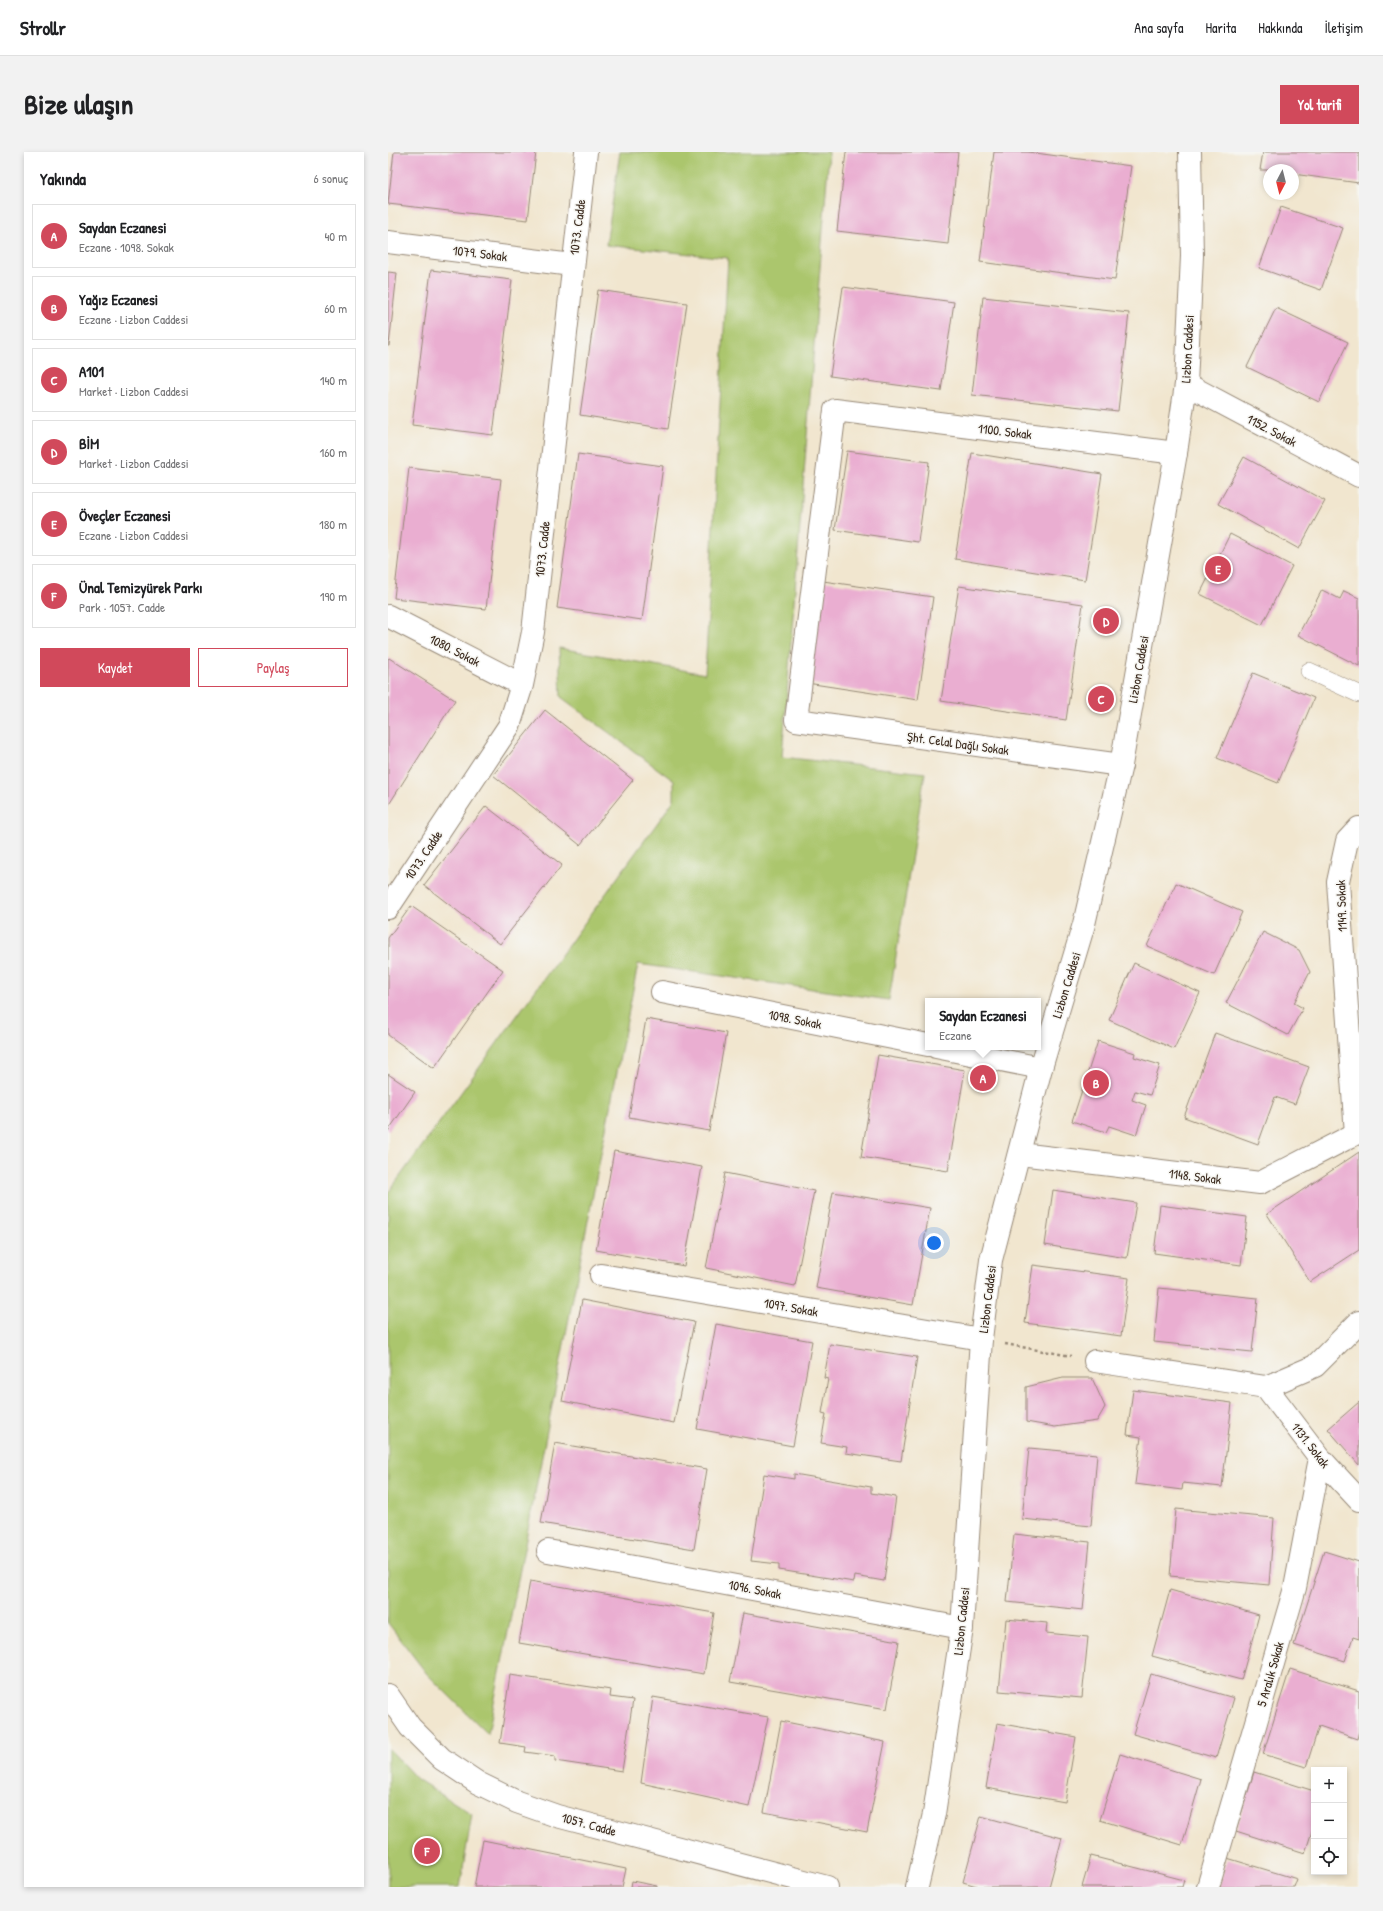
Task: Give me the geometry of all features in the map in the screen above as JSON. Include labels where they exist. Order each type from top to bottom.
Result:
[{"type":"street","name":"1073. Cadde","points":[[388,908],[509,726],[522,684],[533,632],[572,265],[586,152]]},
{"type":"street","name":"Lizbon Caddesi","points":[[917,1887],[934,1814],[962,1628],[981,1339],[992,1260],[1041,1068],[1084,924],[1121,765],[1176,452],[1186,384],[1192,256],[1190,152]]},
{"type":"street","name":"1079. Sokak","points":[[388,242],[572,265]]},
{"type":"street","name":"1152. Sokak","points":[[1186,384],[1359,476]]},
{"type":"street","name":"1100. Sokak","points":[[796,720],[835,410],[1176,452]]},
{"type":"street","name":"1080. Sokak","points":[[388,616],[522,684]]},
{"type":"street","name":"Şht. Celal Dağlı Sokak","points":[[796,720],[1121,765]]},
{"type":"street","name":"1149. Sokak","points":[[1357,1133],[1338,882],[1347,841],[1359,828]]},
{"type":"street","name":"1098. Sokak","points":[[662,992],[925,1044]]},
{"type":"street","points":[[951,1050],[1041,1068]]},
{"type":"street","name":"1148. Sokak","points":[[1020,1154],[1260,1183],[1357,1133]]},
{"type":"street","name":"1097. Sokak","points":[[601,1275],[981,1339]]},
{"type":"street","points":[[1095,1361],[1266,1386],[1315,1366],[1359,1322]]},
{"type":"street","name":"1131. Sokak","points":[[1266,1386],[1320,1458],[1359,1500]]},
{"type":"street","name":"5 Aralık Sokak","points":[[1208,1887],[1287,1619],[1303,1552],[1320,1458]]},
{"type":"street","name":"1096. Sokak","points":[[548,1550],[962,1628]]},
{"type":"street","name":"1057. Cadde","points":[[388,1696],[410,1727],[442,1759],[478,1783],[517,1802],[557,1816],[827,1887]]},
{"type":"lane","points":[[1309,671],[1359,694]]},
{"type":"path","points":[[981,1339],[1095,1361]]},
{"type":"green space","points":[[620,152],[829,152],[782,757],[925,773],[889,1000],[638,964],[488,1734],[427,1674],[388,1623],[388,1193],[674,800],[674,781],[561,697],[559,648],[705,674],[728,258],[606,245]]},
{"type":"green space","points":[[388,1748],[417,1779],[472,1814],[460,1887],[388,1887]]},
{"type":"building","points":[[394,152],[536,152],[528,220],[388,204]]},
{"type":"building","points":[[846,152],[958,152],[948,244],[837,231]]},
{"type":"building","points":[[994,152],[1028,152],[1131,166],[1115,280],[980,262]]},
{"type":"building","points":[[1263,152],[1359,152],[1359,183],[1299,175],[1299,164],[1263,164],[1263,170],[1260,170]]},
{"type":"building","points":[[1281,207],[1343,228],[1321,290],[1259,268]]},
{"type":"building","points":[[431,270],[512,280],[493,435],[412,425]]},
{"type":"building","points":[[388,272],[397,273],[389,346],[388,346]]},
{"type":"building","points":[[843,287],[954,302],[941,391],[830,376]]},
{"type":"building","points":[[598,290],[687,303],[668,429],[580,415]]},
{"type":"building","points":[[983,297],[1129,313],[1118,411],[972,395]]},
{"type":"building","points":[[1276,308],[1348,342],[1319,402],[1247,367]]},
{"type":"building","points":[[847,451],[929,462],[918,542],[835,530]]},
{"type":"building","points":[[972,453],[1102,474],[1085,580],[955,559]]},
{"type":"building","points":[[578,454],[663,466],[642,620],[557,608]]},
{"type":"building","points":[[1244,457],[1325,501],[1299,549],[1218,504]]},
{"type":"building","points":[[409,468],[501,479],[486,609],[394,598]]},
{"type":"building","points":[[1230,534],[1292,566],[1262,625],[1200,594]]},
{"type":"building","points":[[823,581],[933,597],[918,700],[807,683]]},
{"type":"building","points":[[959,586],[1083,604],[1066,720],[941,701]]},
{"type":"building","points":[[1322,590],[1340,599],[1344,591],[1359,598],[1359,666],[1298,635]]},
{"type":"building","points":[[389,658],[455,700],[388,806],[388,659]]},
{"type":"building","points":[[1253,673],[1314,698],[1278,783],[1217,758]]},
{"type":"building","points":[[545,710],[633,780],[580,845],[493,775]]},
{"type":"building","points":[[486,806],[562,865],[500,944],[424,885]]},
{"type":"building","points":[[1176,883],[1242,912],[1214,975],[1147,946]]},
{"type":"building","points":[[411,906],[503,970],[434,1068],[388,1035],[388,938]]},
{"type":"building","points":[[1263,932],[1299,950],[1310,972],[1294,1003],[1303,1008],[1288,1035],[1226,1003]]},
{"type":"building","points":[[1134,963],[1200,993],[1174,1049],[1109,1020]]},
{"type":"building","points":[[646,1019],[726,1033],[709,1131],[629,1117]]},
{"type":"building","points":[[1215,1033],[1309,1067],[1295,1104],[1275,1097],[1258,1144],[1184,1117]]},
{"type":"building","points":[[1098,1041],[1135,1053],[1134,1057],[1160,1065],[1150,1095],[1135,1091],[1132,1100],[1146,1105],[1136,1135],[1109,1126],[1106,1132],[1072,1121]]},
{"type":"building","points":[[878,1055],[965,1070],[948,1171],[861,1157]]},
{"type":"building","points":[[388,1074],[415,1092],[388,1131]]},
{"type":"building","points":[[614,1151],[702,1167],[684,1266],[596,1250]]},
{"type":"building","points":[[1359,1152],[1359,1250],[1310,1282],[1267,1214]]},
{"type":"building","points":[[725,1173],[814,1191],[795,1286],[706,1268]]},
{"type":"building","points":[[1053,1190],[1136,1203],[1127,1258],[1045,1245]]},
{"type":"building","points":[[833,1192],[930,1208],[913,1305],[816,1288]]},
{"type":"building","points":[[1160,1205],[1247,1217],[1241,1265],[1154,1253]]},
{"type":"building","points":[[1033,1265],[1129,1278],[1121,1336],[1025,1323]]},
{"type":"building","points":[[1159,1288],[1258,1298],[1252,1352],[1154,1342]]},
{"type":"building","points":[[582,1300],[694,1322],[674,1423],[562,1401]]},
{"type":"building","points":[[716,1324],[812,1341],[793,1446],[697,1429]]},
{"type":"building","points":[[830,1344],[917,1357],[901,1461],[846,1453],[847,1447],[821,1443],[826,1414],[822,1413],[828,1379],[824,1378]]},
{"type":"building","points":[[1063,1378],[1092,1378],[1105,1407],[1097,1421],[1055,1427],[1026,1422],[1026,1387]]},
{"type":"building","points":[[1133,1390],[1232,1403],[1222,1487],[1183,1483],[1182,1490],[1135,1484],[1141,1437],[1127,1435]]},
{"type":"building","points":[[1359,1402],[1359,1465],[1328,1429]]},
{"type":"building","points":[[555,1443],[707,1469],[694,1549],[541,1523]]},
{"type":"building","points":[[1029,1448],[1097,1454],[1091,1526],[1022,1519]]},
{"type":"building","points":[[764,1474],[794,1479],[794,1474],[871,1487],[871,1493],[896,1497],[884,1581],[855,1576],[854,1582],[779,1570],[779,1564],[751,1561]]},
{"type":"building","points":[[1176,1509],[1274,1518],[1269,1585],[1170,1576]]},
{"type":"building","points":[[1014,1534],[1090,1542],[1083,1610],[1007,1602]]},
{"type":"building","points":[[1324,1551],[1359,1562],[1359,1639],[1353,1637],[1345,1661],[1294,1645]]},
{"type":"building","points":[[530,1581],[714,1613],[704,1674],[519,1643]]},
{"type":"building","points":[[1170,1590],[1259,1615],[1241,1680],[1152,1656]]},
{"type":"building","points":[[743,1613],[899,1641],[887,1709],[730,1682]]},
{"type":"building","points":[[1006,1619],[1047,1623],[1046,1633],[1088,1637],[1082,1698],[999,1691]]},
{"type":"building","points":[[1290,1669],[1359,1691],[1359,1731],[1357,1739],[1319,1726],[1306,1767],[1263,1754]]},
{"type":"building","points":[[1151,1674],[1234,1698],[1216,1758],[1133,1734]]},
{"type":"building","points":[[510,1675],[611,1690],[610,1697],[633,1700],[622,1771],[555,1761],[555,1756],[525,1752],[526,1747],[500,1743]]},
{"type":"building","points":[[653,1697],[768,1717],[749,1807],[641,1783]]},
{"type":"building","points":[[781,1721],[885,1742],[867,1832],[764,1812]]},
{"type":"building","points":[[997,1723],[1076,1737],[1065,1802],[986,1788]]},
{"type":"building","points":[[1120,1754],[1201,1779],[1182,1845],[1100,1820]]},
{"type":"building","points":[[1254,1772],[1311,1790],[1311,1834],[1305,1853],[1236,1831]]},
{"type":"building","points":[[981,1816],[1062,1838],[1049,1887],[980,1887],[963,1882]]},
{"type":"building","points":[[483,1840],[626,1869],[622,1887],[474,1887]]},
{"type":"building","points":[[1091,1856],[1184,1880],[1182,1887],[1082,1887]]},
{"type":"building","points":[[1227,1858],[1297,1879],[1294,1887],[1219,1887]]},
{"type":"building","points":[[632,1881],[657,1886],[657,1887],[631,1887]]},
{"type":"place","name":"Öveçler Eczanesi","points":[[1218,569]]},
{"type":"place","name":"BİM","points":[[1106,621]]},
{"type":"place","name":"A101","points":[[1101,699]]},
{"type":"place","name":"Saydan Eczanesi","points":[[983,1078]]},
{"type":"place","name":"Yağız Eczanesi","points":[[1096,1083]]},
{"type":"place","name":"Ünal Temizyürek Parkı","points":[[427,1851]]}]
